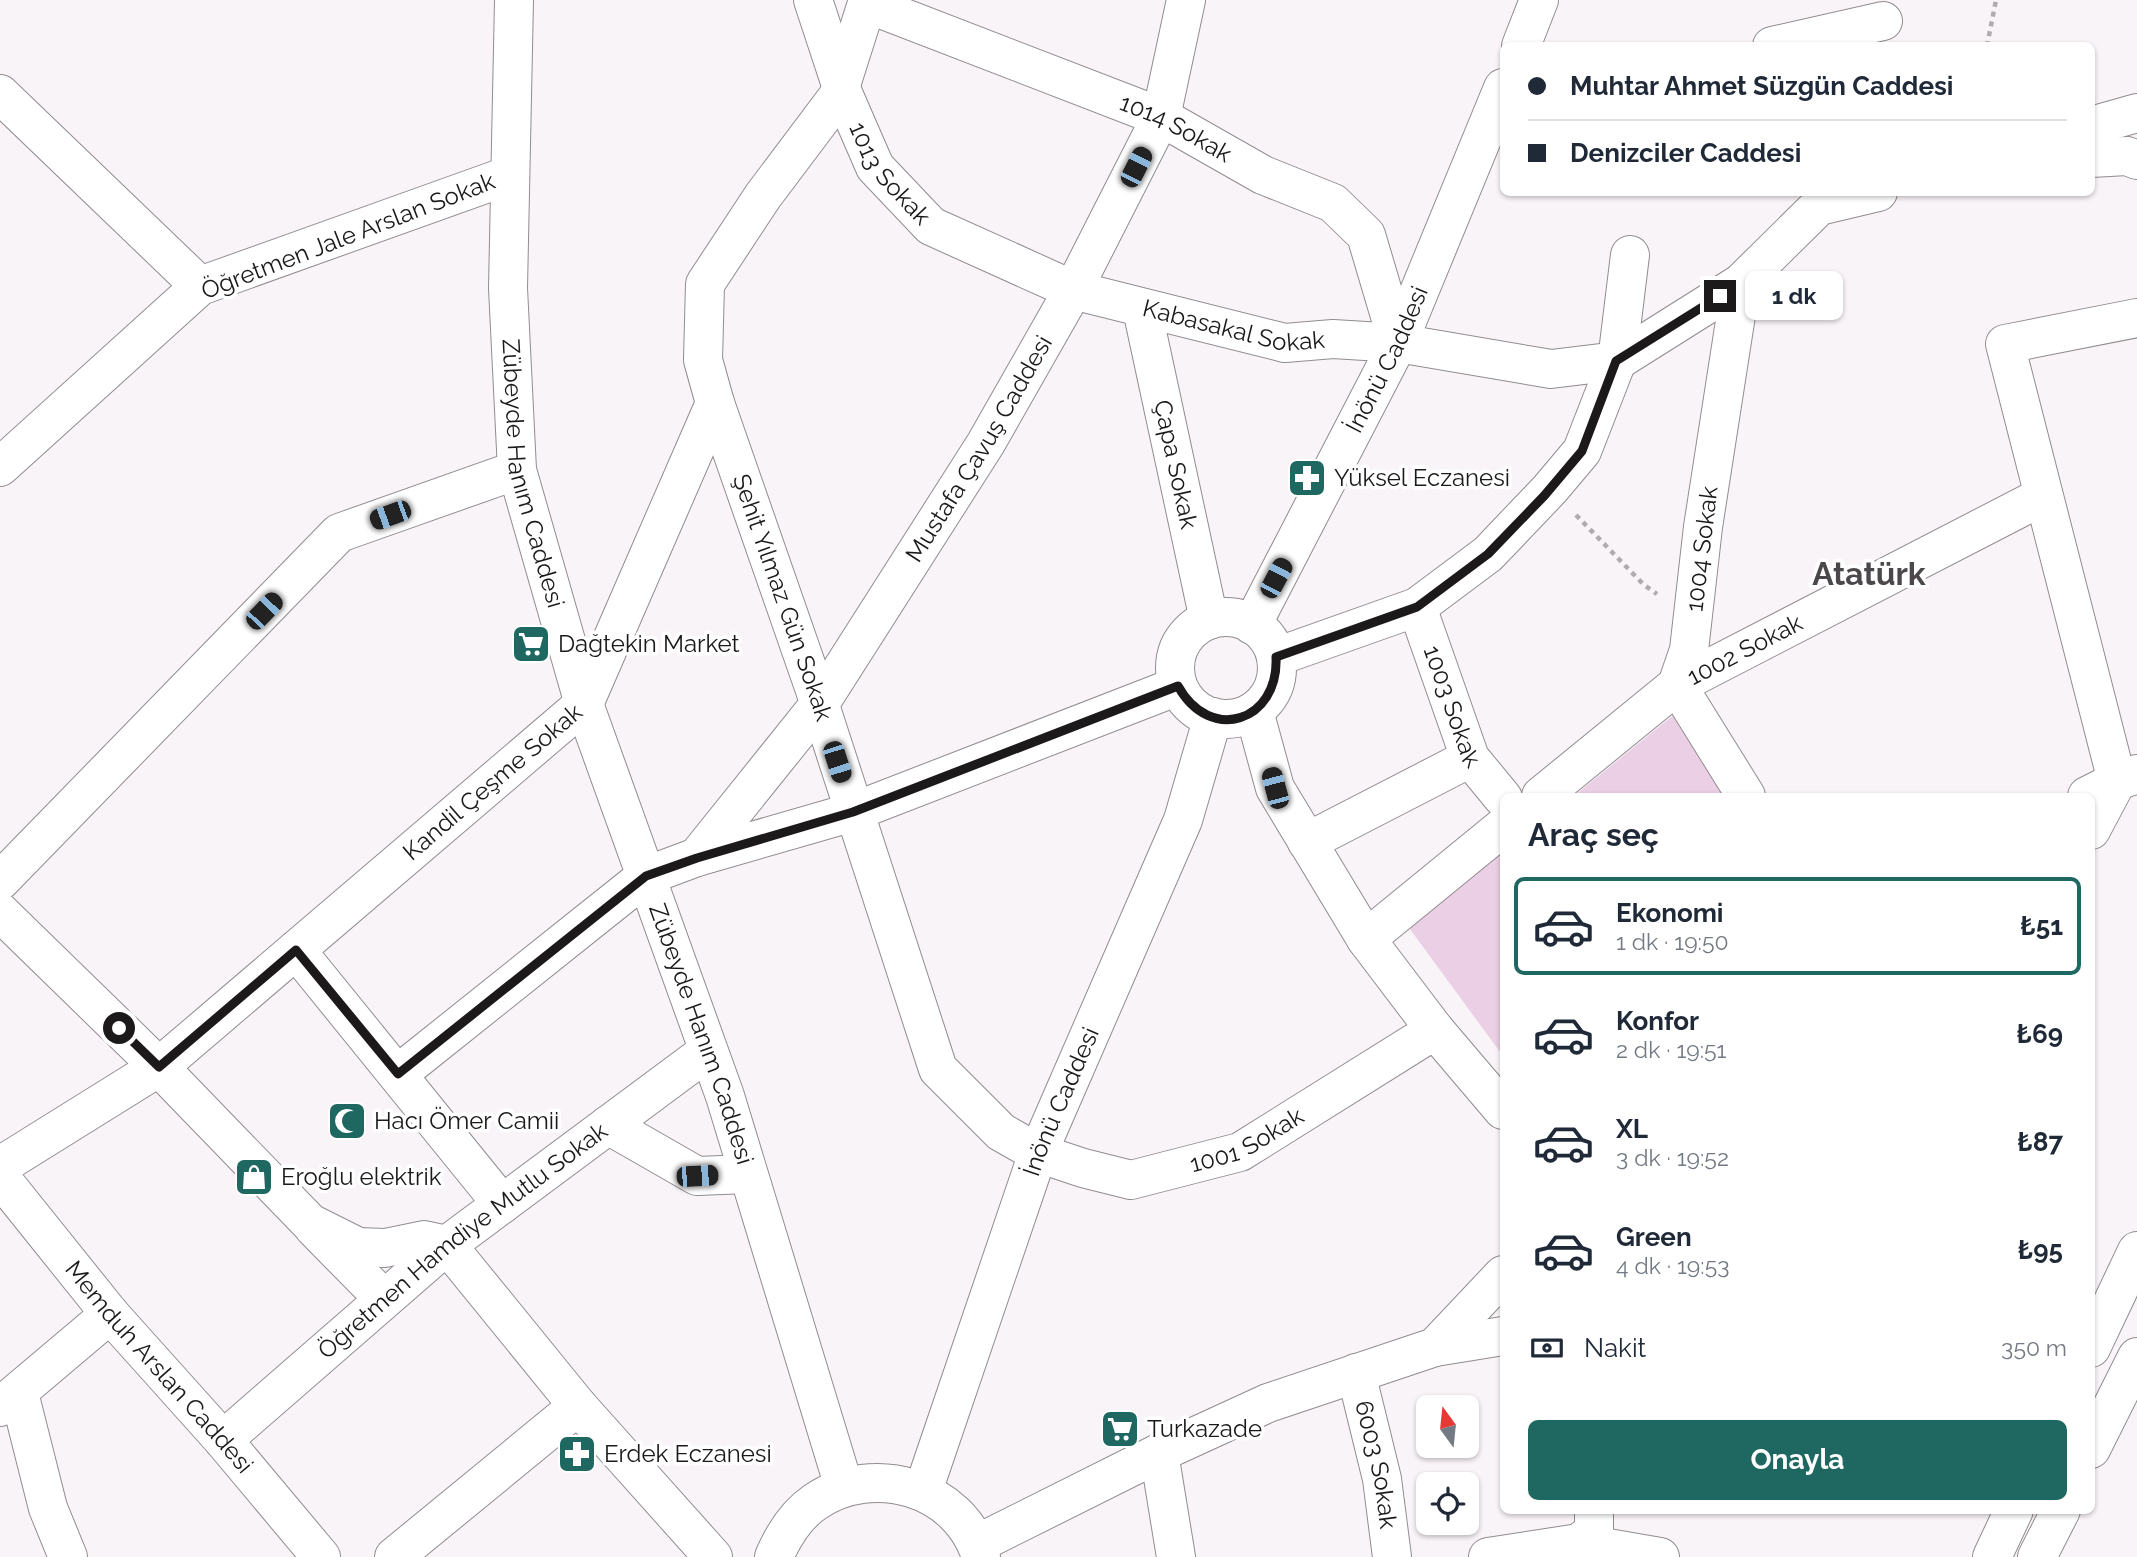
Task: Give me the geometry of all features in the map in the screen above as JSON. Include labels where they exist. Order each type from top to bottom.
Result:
[{"type":"street","name":"Zübeyde Hanım Caddesi","points":[[514,0],[508,288],[517,470],[584,704],[708,1051],[844,1487]]},
{"type":"street","name":"1013 Sokak","points":[[813,0],[842,88],[875,167],[930,226],[1073,290]]},
{"type":"street","name":"Mustafa Çavuş Caddesi","points":[[697,858],[819,705],[986,443],[1073,290],[1161,117],[1186,0]]},
{"type":"street","points":[[1523,42],[1539,0]]},
{"type":"street","points":[[715,402],[703,359],[705,284],[763,196],[842,88],[868,2]]},
{"type":"street","name":"1014 Sokak","points":[[868,2],[1161,117],[1263,175],[1333,204],[1366,235],[1398,343]]},
{"type":"street","points":[[1790,42],[1883,22]]},
{"type":"street","points":[[0,94],[200,286]]},
{"type":"street","name":"İnönü Caddesi","points":[[1252,625],[1398,343],[1500,98]]},
{"type":"street","points":[[2095,125],[2137,113]]},
{"type":"street","points":[[2095,158],[2127,156],[2137,160]]},
{"type":"street","name":"Öğretmen Jale Arslan Sokak","points":[[0,467],[200,286],[510,175]]},
{"type":"street","points":[[1616,361],[1741,283],[1821,199],[1845,196]]},
{"type":"street","points":[[1276,657],[1417,607],[1488,554],[1550,489],[1582,451],[1616,361],[1629,255]]},
{"type":"street","name":"1004 Sokak","points":[[1677,685],[1689,650],[1703,527],[1741,283]]},
{"type":"street","name":"Kabasakal Sokak","points":[[1073,290],[1285,343],[1333,339],[1398,343],[1551,369],[1616,361]]},
{"type":"street","name":"Çapa Sokak","points":[[1142,309],[1209,620]]},
{"type":"street","points":[[2095,822],[2113,784],[2005,344],[2137,318]]},
{"type":"street","name":"Kandil Çeşme Sokak","points":[[0,1166],[159,1067],[584,704],[715,402]]},
{"type":"street","name":"Şehit Yılmaz Gün Sokak","points":[[715,402],[819,705],[938,1069],[1001,1132],[1038,1153]]},
{"type":"street","points":[[0,881],[339,533],[517,470]]},
{"type":"street","name":"1002 Sokak","points":[[1545,793],[1677,685],[2043,496]]},
{"type":"street","name":"1003 Sokak","points":[[1417,607],[1470,758],[1500,794]]},
{"type":"street","points":[[1224,617],[1252,625],[1263,633],[1276,657],[1277,673],[1273,688],[1265,701],[1254,711],[1241,717],[1213,718],[1198,711],[1186,700],[1178,686],[1175,670],[1177,654],[1184,640],[1195,628],[1209,620],[1224,617]]},
{"type":"street","points":[[1677,685],[1744,793]]},
{"type":"street","points":[[398,1074],[646,876],[697,858],[853,812],[1178,686]]},
{"type":"street","points":[[1254,711],[1275,788],[1366,939],[1435,1030],[1500,1106]]},
{"type":"street","name":"İnönü Caddesi","points":[[923,1491],[1038,1153],[1183,820],[1213,718]]},
{"type":"street","points":[[1307,842],[1470,758]]},
{"type":"street","points":[[1366,939],[1500,829]]},
{"type":"street","points":[[0,912],[159,1067],[384,1299]]},
{"type":"street","points":[[296,950],[502,1204]]},
{"type":"street","name":"1001 Sokak","points":[[1038,1153],[1131,1180],[1240,1153],[1435,1030]]},
{"type":"street","name":"Öğretmen Hamdiye Mutlu Sokak","points":[[223,1440],[447,1245],[708,1051]]},
{"type":"street","points":[[608,1125],[697,1176],[748,1174]]},
{"type":"street","name":"Memduh Arslan Caddesi","points":[[0,1177],[110,1314],[223,1440],[321,1557]]},
{"type":"street","points":[[310,1223],[358,1247],[385,1248],[424,1240],[447,1245],[578,1406],[713,1557]]},
{"type":"street","points":[[2095,1340],[2137,1251]]},
{"type":"street","points":[[1435,1347],[1500,1278]]},
{"type":"street","points":[[68,1557],[9,1400],[110,1314]]},
{"type":"street","points":[[774,1557],[790,1526],[814,1502],[844,1487],[871,1482],[898,1483],[923,1491],[946,1505],[964,1523],[979,1551],[1159,1453],[1268,1403],[1435,1347],[1500,1336]]},
{"type":"street","points":[[2095,1432],[2100,1411],[2137,1357]]},
{"type":"street","name":"6003 Sokak","points":[[1356,1373],[1382,1479],[1392,1557]]},
{"type":"street","points":[[394,1557],[578,1406]]},
{"type":"street","points":[[1159,1453],[1176,1557]]},
{"type":"street","points":[[1992,1557],[2012,1514]]},
{"type":"street","points":[[2037,1557],[2058,1514]]},
{"type":"street","points":[[1488,1557],[1583,1537],[1660,1557]]},
{"type":"path","points":[[1988,42],[1996,0]]},
{"type":"path","points":[[1550,489],[1644,584],[1693,619]]},
{"type":"shaded area","points":[[1676,713],[1724,793],[1578,793]]},
{"type":"shaded area","points":[[1500,853],[1500,1052],[1407,925]]},
{"type":"place","name":"Yüksel Eczanesi","points":[[1307,478]]},
{"type":"place","name":"Dağtekin Market","points":[[531,644]]},
{"type":"place","name":"Hacı Ömer Camii","points":[[347,1121]]},
{"type":"place","name":"Eroğlu elektrik","points":[[254,1177]]},
{"type":"place","name":"Turkazade","points":[[1120,1429]]},
{"type":"place","name":"Erdek Eczanesi","points":[[577,1454]]},
{"type":"district","name":"Atatürk","points":[[1869,574]]},
{"type":"route","points":[[119,1028],[159,1067],[296,950],[398,1074],[646,876],[697,858],[853,812],[1178,686],[1186,700],[1198,711],[1213,718],[1241,717],[1254,711],[1265,701],[1273,688],[1277,673],[1276,657],[1417,607],[1488,554],[1544,496],[1582,451],[1616,361],[1720,296]]}]
